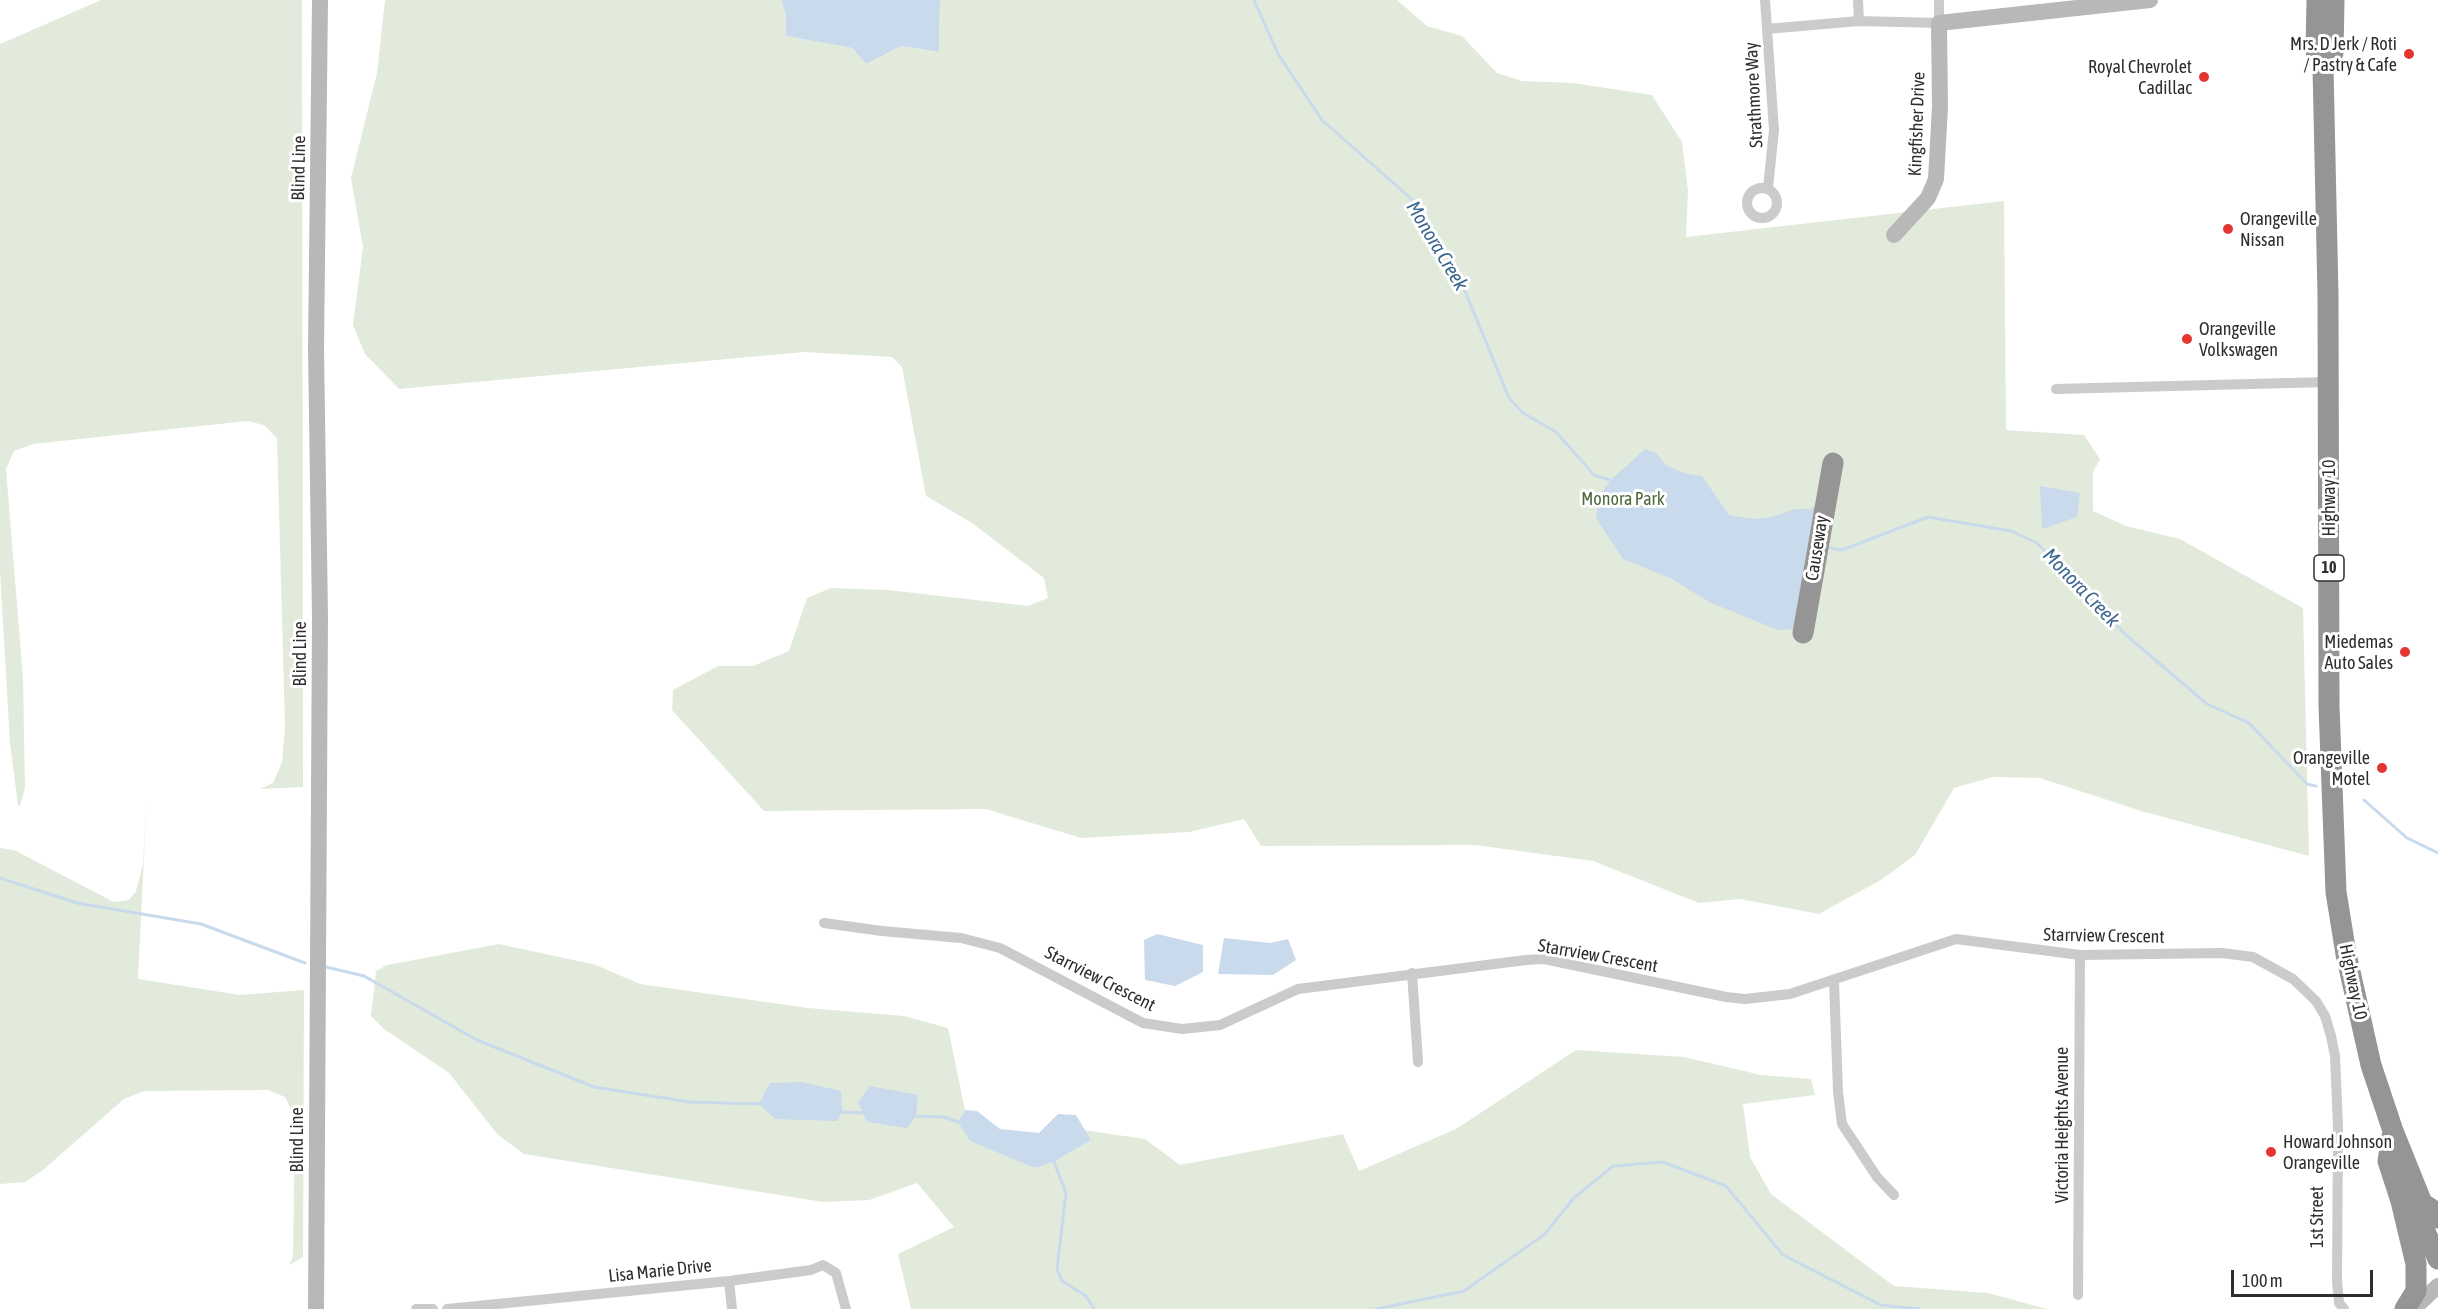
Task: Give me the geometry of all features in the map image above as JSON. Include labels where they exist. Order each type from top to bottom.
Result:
[{"type":"highway","name":"Highway 10","points":[[2317,0],[2316,51],[2324,68],[2329,728],[2336,892],[2346,954],[2371,1065],[2393,1131],[2422,1203],[2419,1219],[2438,1258]]},
{"type":"highway","name":"Highway 10","points":[[2324,68],[2333,53],[2334,0]]},
{"type":"highway","name":"Causeway","points":[[1803,633],[1833,463]]},
{"type":"highway","points":[[2393,1131],[2388,1161],[2401,1201],[2416,1264],[2416,1291],[2405,1309]]},
{"type":"highway","name":"Highway 10","points":[[2422,1203],[2434,1210],[2438,1218]]},
{"type":"street","name":"Blind Line","points":[[316,1309],[320,617],[316,348],[320,0]]},
{"type":"street","name":"Strathmore Way","points":[[1765,0],[1774,130],[1768,188]]},
{"type":"street","points":[[1858,0],[1860,21]]},
{"type":"street","name":"Kingfisher Drive","points":[[1894,235],[1928,198],[1936,179],[1940,107],[1939,0]]},
{"type":"street","points":[[1767,29],[1860,21],[1939,23],[2150,0]]},
{"type":"street","points":[[2056,389],[2328,382]]},
{"type":"street","name":"Starrview Crescent","points":[[824,923],[882,932],[962,938],[1000,948],[1143,1023],[1182,1029],[1220,1025],[1298,989],[1412,973],[1544,960],[1726,997],[1745,999],[1790,994],[1834,982],[1922,948],[1956,939],[2080,955],[2222,952],[2253,957],[2293,979],[2316,1000],[2325,1017]]},
{"type":"street","name":"Victoria Heights Avenue","points":[[2078,1295],[2080,955]]},
{"type":"street","points":[[1412,973],[1418,1062]]},
{"type":"street","points":[[1834,982],[1838,1092],[1842,1124],[1877,1177],[1894,1195]]},
{"type":"street","name":"1st Street","points":[[2325,1017],[2336,1068],[2337,1281],[2339,1303],[2344,1309]]},
{"type":"street","name":"Lisa Marie Drive","points":[[447,1309],[729,1281],[811,1270],[823,1265],[836,1273],[846,1309]]},
{"type":"street","points":[[729,1281],[732,1309]]},
{"type":"street","points":[[2413,1309],[2438,1286]]},
{"type":"street","points":[[416,1309],[433,1309]]},
{"type":"green space","points":[[101,0],[302,0],[303,787],[260,789],[273,783],[282,762],[285,727],[277,438],[264,425],[247,421],[33,444],[14,451],[6,469],[23,678],[25,788],[20,806],[18,805],[10,744],[0,571],[0,44]]},
{"type":"green space","name":"Monora Park","points":[[385,0],[781,0],[786,15],[787,36],[852,48],[868,64],[901,46],[939,52],[940,0],[1397,0],[1427,26],[1462,36],[1497,73],[1522,81],[1573,83],[1652,95],[1682,142],[1688,191],[1686,237],[2004,201],[2006,430],[2084,435],[2100,459],[2093,472],[2093,511],[2126,526],[2180,539],[2303,608],[2309,856],[2141,811],[2040,778],[1993,777],[1954,788],[1915,855],[1881,880],[1819,914],[1740,899],[1699,903],[1593,861],[1475,845],[1261,846],[1244,819],[1189,832],[1081,838],[986,809],[764,811],[672,710],[673,690],[718,666],[753,666],[789,651],[807,598],[831,588],[888,590],[1028,606],[1048,598],[1044,578],[972,523],[926,496],[902,367],[892,357],[804,352],[399,389],[365,354],[353,325],[363,247],[351,178],[377,73]]},
{"type":"green space","points":[[147,795],[138,979],[240,995],[304,990],[303,1257],[289,1265],[293,1257],[295,1117],[285,1097],[268,1090],[144,1091],[124,1099],[43,1170],[25,1182],[0,1184],[0,848],[14,850],[114,902],[129,900],[136,891],[143,864]]},
{"type":"green space","points":[[499,944],[596,965],[640,984],[808,1008],[904,1016],[948,1028],[965,1110],[958,1122],[1035,1168],[1054,1162],[1091,1140],[1083,1130],[1145,1139],[1180,1165],[1343,1134],[1359,1171],[1456,1129],[1576,1050],[1684,1057],[1761,1075],[1811,1079],[1815,1095],[1743,1104],[1750,1157],[1771,1194],[1894,1286],[1988,1293],[2047,1309],[911,1309],[898,1254],[954,1227],[917,1183],[869,1200],[823,1202],[524,1154],[498,1135],[449,1073],[384,1029],[371,1016],[376,971],[387,965]]},
{"type":"water","points":[[781,0],[940,0],[939,52],[901,46],[867,64],[852,48],[786,36],[786,15]]},
{"type":"water","points":[[1645,449],[1656,453],[1666,465],[1684,473],[1702,476],[1729,515],[1754,519],[1772,517],[1795,509],[1811,509],[1820,502],[1799,629],[1778,630],[1709,602],[1672,579],[1623,559],[1596,518],[1599,496],[1612,479]]},
{"type":"water","points":[[2040,486],[2080,493],[2077,517],[2042,529]]},
{"type":"water","points":[[1157,934],[1203,945],[1203,972],[1175,986],[1145,980],[1144,940]]},
{"type":"water","points":[[1224,938],[1270,943],[1288,939],[1296,960],[1273,975],[1218,974]]},
{"type":"water","points":[[802,1082],[841,1091],[842,1112],[837,1121],[775,1119],[759,1104],[770,1083]]},
{"type":"water","points":[[870,1086],[918,1095],[916,1116],[907,1128],[867,1122],[858,1102]]},
{"type":"water","points":[[965,1110],[977,1111],[1000,1129],[1039,1133],[1058,1114],[1076,1115],[1091,1140],[1054,1162],[1035,1168],[970,1141],[958,1122]]},
{"type":"waterway","name":"Monora Creek","points":[[1254,0],[1278,54],[1322,120],[1417,204],[1458,274],[1509,398],[1523,413],[1556,432],[1594,475],[1613,481]]},
{"type":"waterway","name":"Monora Creek","points":[[1825,547],[1842,550],[1928,517],[2011,531],[2037,543],[2126,635],[2207,704],[2249,723],[2307,784],[2316,786]]},
{"type":"waterway","name":"Monora Creek","points":[[2364,800],[2407,838],[2438,853]]},
{"type":"waterway","points":[[0,878],[77,903],[201,924],[305,963]]},
{"type":"waterway","points":[[326,967],[364,976],[477,1040],[594,1087],[690,1102],[759,1104]]},
{"type":"waterway","points":[[842,1112],[864,1113]]},
{"type":"waterway","points":[[912,1116],[944,1117],[958,1122]]},
{"type":"waterway","points":[[1054,1162],[1066,1193],[1057,1269],[1062,1281],[1086,1296],[1094,1309]]},
{"type":"waterway","points":[[1376,1309],[1464,1291],[1545,1234],[1574,1198],[1613,1166],[1663,1162],[1726,1186],[1783,1255],[1881,1305],[1919,1309]]},
{"type":"place","name":"Mrs. D Jerk / Roti / Pastry & Cafe","points":[[2409,54]]},
{"type":"place","name":"Royal Chevrolet Cadillac","points":[[2204,77]]},
{"type":"place","name":"Orangeville Nissan","points":[[2228,229]]},
{"type":"place","name":"Orangeville Volkswagen","points":[[2187,339]]},
{"type":"place","name":"Miedemas Auto Sales","points":[[2405,652]]},
{"type":"place","name":"Orangeville Motel","points":[[2382,768]]},
{"type":"place","name":"Howard Johnson Orangeville","points":[[2271,1152]]}]
